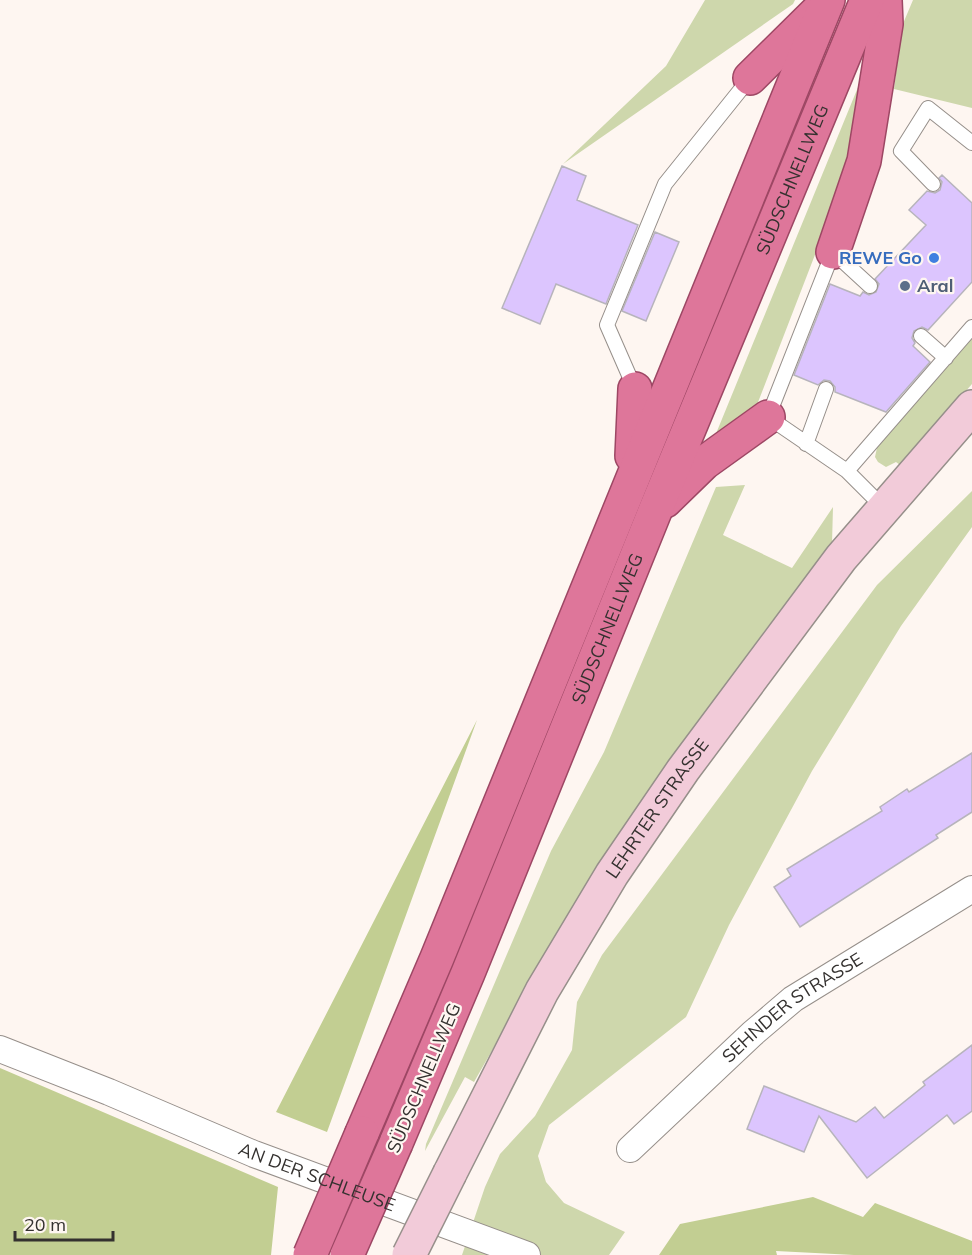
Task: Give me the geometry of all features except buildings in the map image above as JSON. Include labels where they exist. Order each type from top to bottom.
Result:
[{"type":"highway","name":"SÜDSCHNELLWEG","points":[[347,1255],[468,973],[655,511],[867,0]]},
{"type":"highway","points":[[833,252],[864,161],[886,24],[885,0]]},
{"type":"highway","name":"SÜDSCHNELLWEG","points":[[310,1255],[437,958],[828,1]]},
{"type":"highway","points":[[750,78],[828,1]]},
{"type":"highway","points":[[630,482],[635,389]]},
{"type":"highway","points":[[655,511],[704,463],[768,417]]},
{"type":"main road","name":"LEHRTER STRASSE","points":[[409,1255],[542,991],[612,874],[683,770],[841,558],[972,407]]},
{"type":"street","name":"SEHNDER STRASSE","points":[[630,1149],[752,1034],[793,999],[972,888]]},
{"type":"street","name":"AN DER SCHLEUSE","points":[[0,1049],[109,1092],[254,1154],[527,1255]]},
{"type":"lane","points":[[635,389],[607,325],[665,184],[750,78]]},
{"type":"lane","points":[[933,184],[901,151],[927,108],[972,143]]},
{"type":"lane","points":[[870,286],[833,252],[768,417],[847,471],[884,507]]},
{"type":"lane","points":[[847,471],[972,327]]},
{"type":"lane","points":[[921,336],[946,358]]},
{"type":"lane","points":[[806,444],[826,389]]},
{"type":"green space","points":[[705,0],[795,0],[793,4],[563,164],[666,66]]},
{"type":"green space","points":[[913,0],[972,0],[972,108],[894,89],[902,26]]},
{"type":"green space","points":[[863,75],[857,146],[755,410],[706,458]]},
{"type":"green space","points":[[972,336],[972,384],[900,465],[896,462],[886,467],[878,462],[875,457],[878,443]]},
{"type":"green space","points":[[745,485],[723,535],[792,568],[833,507],[832,544],[763,633],[682,745],[550,949],[474,1082],[465,1077],[425,1151],[551,851],[604,752],[716,487]]},
{"type":"green space","points":[[972,491],[972,527],[901,626],[812,771],[729,925],[686,1017],[549,1125],[538,1156],[546,1182],[564,1203],[625,1232],[609,1255],[462,1255],[485,1187],[500,1154],[535,1116],[572,1050],[577,1002],[602,955],[877,585]]},
{"type":"green space","points":[[477,720],[327,1132],[276,1112]]},
{"type":"green space","points":[[0,1068],[278,1187],[271,1255],[0,1255]]},
{"type":"green space","points":[[813,1197],[863,1217],[875,1203],[972,1241],[972,1255],[854,1255],[776,1251],[777,1255],[659,1255],[680,1224]]},
{"type":"place","name":"REWE Go","points":[[934,258]]},
{"type":"place","name":"Aral","points":[[905,286]]}]
